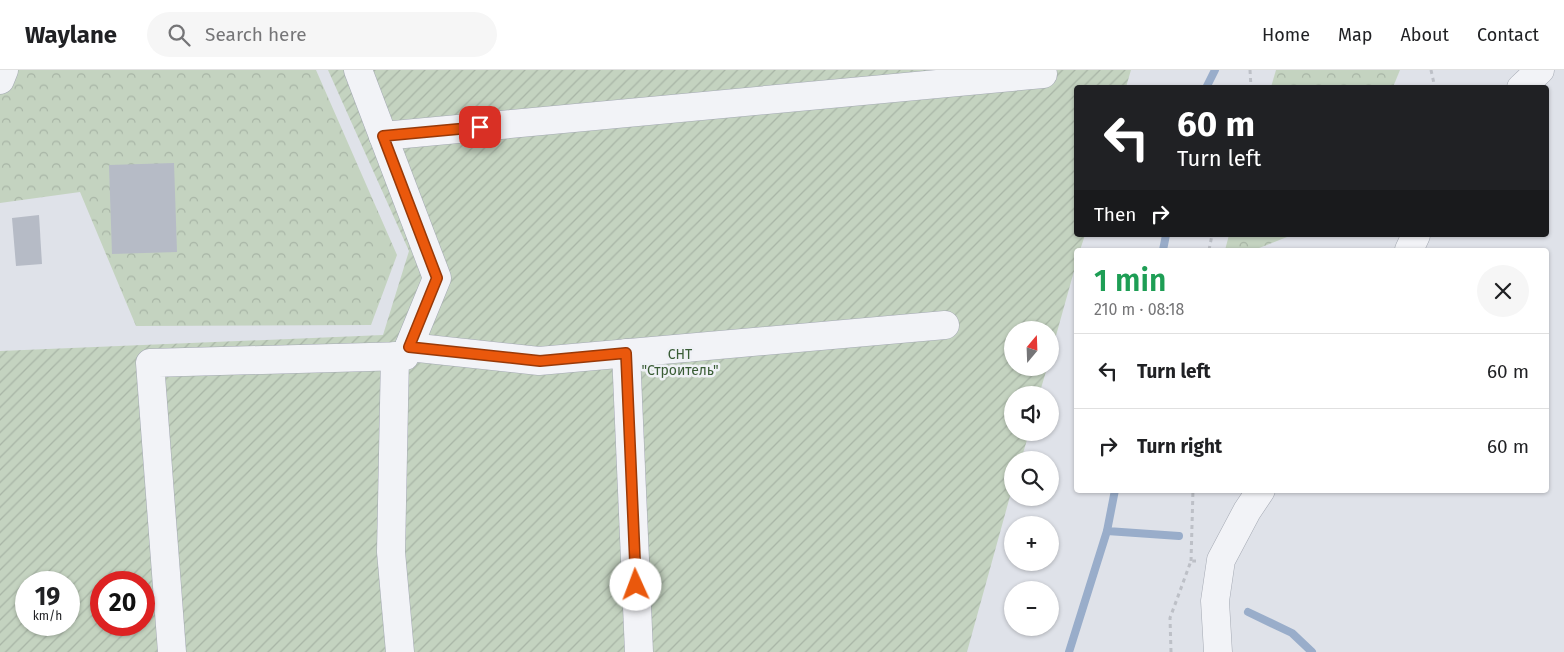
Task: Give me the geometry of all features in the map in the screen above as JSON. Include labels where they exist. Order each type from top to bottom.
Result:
[{"type":"lane","points":[[0,80],[4,70]]},
{"type":"lane","points":[[358,70],[437,278],[402,351],[391,552],[400,652]]},
{"type":"lane","points":[[1525,85],[1540,70]]},
{"type":"lane","points":[[383,136],[1043,74]]},
{"type":"lane","points":[[172,652],[150,363],[402,351],[540,361],[945,325]]},
{"type":"lane","points":[[626,353],[639,652]]},
{"type":"lane","points":[[1218,652],[1215,601],[1221,560],[1259,493]]},
{"type":"path","points":[[1250,70],[1250,85]]},
{"type":"path","points":[[1431,70],[1435,85]]},
{"type":"path","points":[[1171,652],[1170,618],[1191,561],[1193,493]]},
{"type":"path","points":[[1191,561],[1221,560]]},
{"type":"green space","points":[[0,70],[316,70],[397,255],[371,325],[136,326],[80,192],[0,203]]},
{"type":"green space","name":"СНТ \"Строитель\"","points":[[328,70],[1131,70],[1127,85],[1074,85],[1074,237],[1084,237],[1081,248],[1074,248],[1074,271],[1059,325],[1059,321],[1004,321],[1004,376],[1045,376],[1042,386],[1004,386],[1004,441],[1027,441],[1024,451],[1004,451],[1004,506],[1007,506],[967,652],[0,652],[0,351],[383,335],[409,251]]},
{"type":"green space","points":[[1276,70],[1400,70],[1394,85],[1272,85]]},
{"type":"green space","points":[[1228,237],[1287,237],[1259,248],[1226,248]]},
{"type":"building","points":[[174,163],[177,252],[112,254],[109,165]]},
{"type":"building","points":[[39,215],[42,264],[16,266],[12,218]]},
{"type":"waterway","points":[[1208,85],[1215,70]]},
{"type":"waterway","points":[[1163,248],[1166,237]]},
{"type":"waterway","points":[[1114,493],[1107,531],[1179,536]]},
{"type":"waterway","points":[[1069,652],[1107,531]]},
{"type":"waterway","points":[[1248,612],[1292,633],[1312,652]]},
{"type":"route","points":[[480,127],[383,136],[437,278],[409,347],[540,361],[626,353],[636,585]]}]
